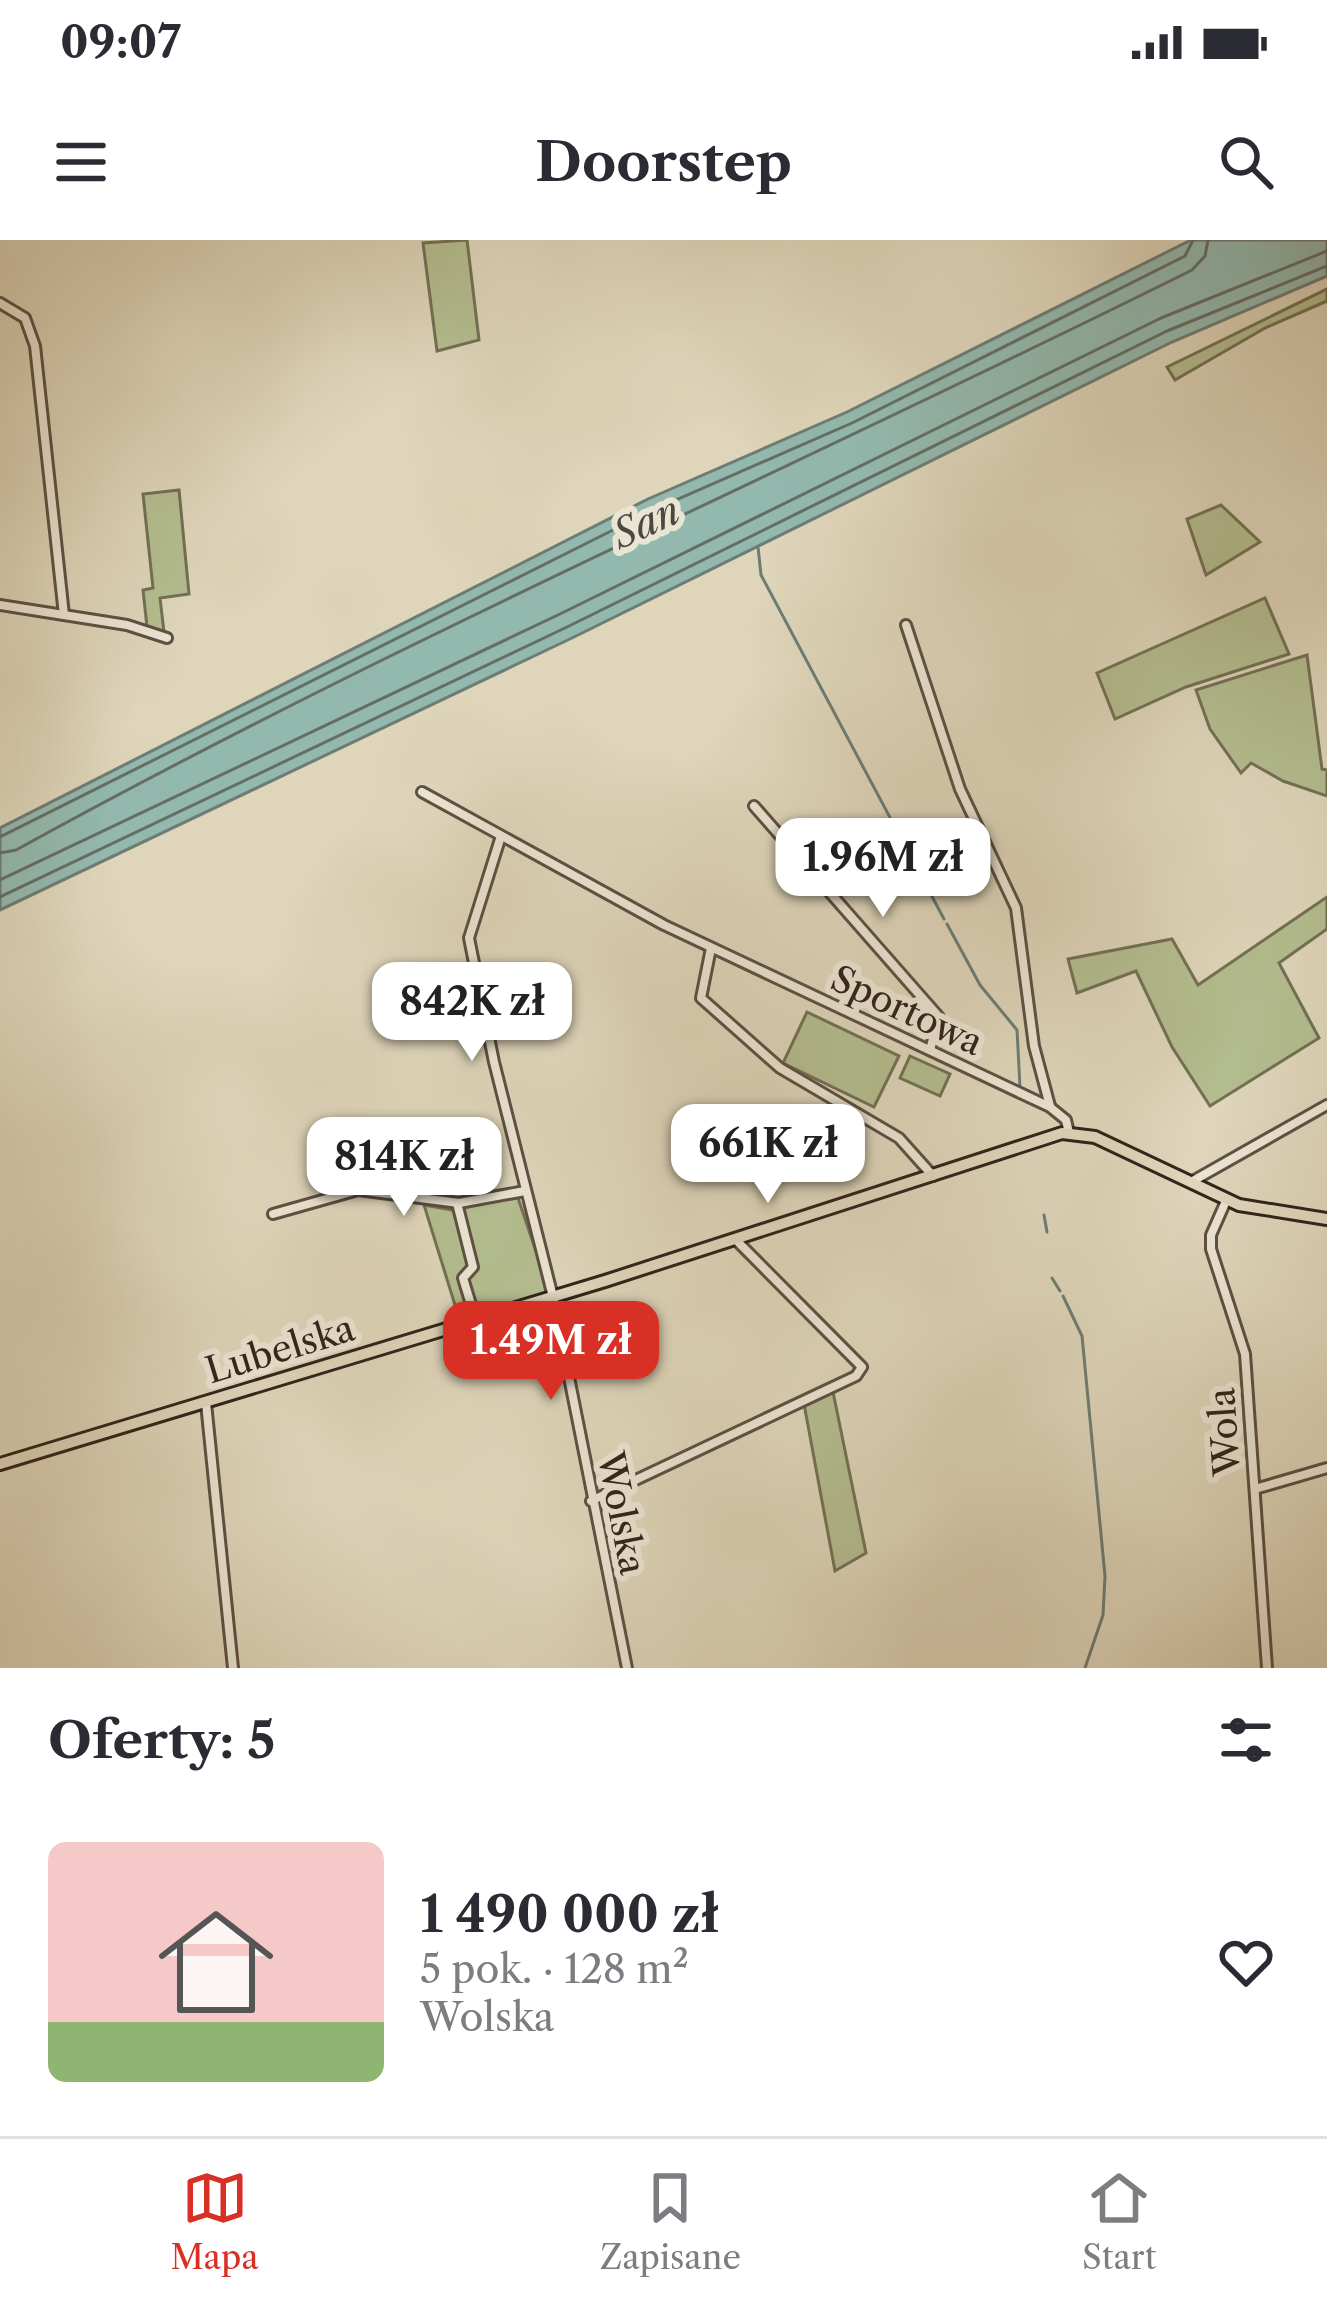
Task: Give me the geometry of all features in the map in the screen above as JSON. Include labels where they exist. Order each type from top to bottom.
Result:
[{"type":"main road","name":"Lubelska","points":[[0,1464],[476,1321],[1069,1132]]},
{"type":"main road","points":[[1069,1132],[1095,1137],[1226,1201],[1327,1219]]},
{"type":"street","points":[[0,303],[25,318],[35,346],[64,615]]},
{"type":"street","points":[[0,605],[127,625],[167,638]]},
{"type":"street","points":[[906,625],[960,789],[1016,908],[1034,1046],[1050,1108]]},
{"type":"street","name":"Sportowa","points":[[422,793],[711,948],[1050,1108],[1066,1120],[1069,1132]]},
{"type":"street","points":[[754,806],[939,1017],[930,1050]]},
{"type":"street","points":[[501,836],[469,938],[553,1297]]},
{"type":"street","points":[[711,948],[701,998],[780,1068],[899,1138],[933,1176]]},
{"type":"street","points":[[1190,1183],[1327,1105]]},
{"type":"street","points":[[274,1214],[358,1190],[458,1203],[525,1191]]},
{"type":"street","name":"Wola","points":[[1226,1201],[1211,1235],[1211,1249],[1245,1354],[1267,1668]]},
{"type":"street","points":[[458,1203],[473,1268],[463,1278],[476,1321]]},
{"type":"street","points":[[592,1501],[856,1376],[862,1367],[736,1240]]},
{"type":"street","name":"Wolska","points":[[553,1297],[627,1668]]},
{"type":"street","points":[[206,1403],[232,1668]]},
{"type":"street","points":[[1256,1489],[1327,1468]]},
{"type":"green space","points":[[467,240],[479,340],[437,351],[423,243]]},
{"type":"green space","points":[[1327,289],[1327,301],[1265,328],[1175,380],[1167,367]]},
{"type":"green space","points":[[179,490],[189,594],[160,598],[164,632],[147,627],[143,590],[153,588],[143,494]]},
{"type":"green space","points":[[1221,505],[1260,542],[1206,575],[1187,519]]},
{"type":"green space","points":[[1265,598],[1289,654],[1186,687],[1115,719],[1097,673]]},
{"type":"green space","points":[[1307,655],[1322,769],[1327,770],[1327,796],[1283,781],[1251,763],[1241,773],[1210,729],[1196,690]]},
{"type":"green space","points":[[1327,897],[1327,929],[1279,963],[1319,1038],[1210,1106],[1172,1047],[1136,971],[1077,993],[1068,959],[1172,939],[1198,985]]},
{"type":"green space","points":[[807,1012],[899,1056],[874,1107],[783,1063]]},
{"type":"green space","points":[[910,1056],[950,1074],[940,1096],[900,1078]]},
{"type":"green space","points":[[517,1195],[550,1293],[459,1318],[424,1205],[452,1210]]},
{"type":"green space","points":[[833,1392],[866,1553],[835,1571],[804,1404]]},
{"type":"water","name":"San","points":[[1191,240],[1327,240],[1327,276],[1172,342],[572,638],[0,910],[0,828],[648,499],[847,412]]},
{"type":"waterway","points":[[758,547],[761,575],[944,919]]},
{"type":"waterway","points":[[947,924],[980,985],[1017,1030],[1020,1087]]},
{"type":"waterway","points":[[1044,1215],[1047,1232]]},
{"type":"waterway","points":[[1052,1278],[1060,1291]]},
{"type":"waterway","points":[[1063,1296],[1082,1336],[1105,1576],[1103,1615],[1085,1668]]}]
